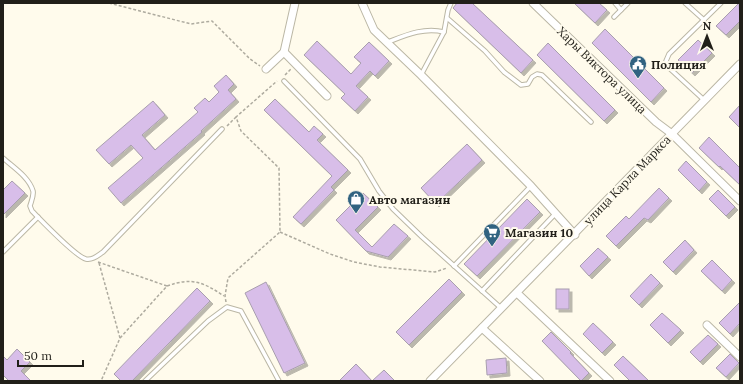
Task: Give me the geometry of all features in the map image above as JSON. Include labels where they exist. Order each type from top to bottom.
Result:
[{"type":"street","points":[[266,69],[284,52],[295,3]]},
{"type":"street","points":[[362,3],[374,30],[421,75],[531,186],[574,235]]},
{"type":"street","name":"Хары Виктора улица","points":[[533,3],[656,122],[672,134],[740,201]]},
{"type":"street","points":[[284,52],[327,96]]},
{"type":"street","name":"улица Карла Маркса","points":[[430,381],[740,64]]},
{"type":"street","points":[[517,292],[610,381]]},
{"type":"street","points":[[707,325],[740,357]]},
{"type":"street","points":[[482,328],[540,381]]},
{"type":"lane","points":[[421,75],[444,32],[448,10],[451,3]]},
{"type":"lane","points":[[614,3],[621,10]]},
{"type":"lane","points":[[614,17],[628,3]]},
{"type":"lane","points":[[685,3],[704,20]]},
{"type":"lane","points":[[705,101],[667,66],[666,61],[669,54],[721,3]]},
{"type":"lane","points":[[447,18],[485,51],[504,72],[521,85],[528,84],[537,74],[542,75],[592,122]]},
{"type":"lane","points":[[387,43],[418,31],[438,30],[444,32]]},
{"type":"lane","points":[[284,81],[360,159],[379,191],[393,209],[502,309]]},
{"type":"lane","points":[[3,158],[27,180],[33,191],[30,206],[32,211],[84,259],[93,259],[103,252],[222,129]]},
{"type":"lane","points":[[454,266],[531,186]]},
{"type":"lane","points":[[482,291],[556,214]]},
{"type":"lane","points":[[3,252],[38,217]]},
{"type":"lane","points":[[145,381],[208,321],[227,307],[241,311],[279,381]]},
{"type":"path","points":[[109,3],[191,24],[212,20],[250,59],[266,69]]},
{"type":"path","points":[[222,129],[296,64]]},
{"type":"path","points":[[227,307],[225,296],[228,278],[280,232],[279,168],[241,131],[236,117]]},
{"type":"path","points":[[280,232],[330,254],[354,262],[380,267],[435,272],[454,266]]},
{"type":"path","points":[[93,259],[99,263],[167,286]]},
{"type":"path","points":[[99,263],[120,338]]},
{"type":"path","points":[[101,381],[120,338],[167,286],[177,282],[193,281],[208,285],[225,296]]},
{"type":"building","points":[[457,3],[472,3],[533,60],[521,73],[453,8]]},
{"type":"building","points":[[574,3],[599,3],[607,10],[595,23]]},
{"type":"building","points":[[739,3],[740,21],[726,35],[716,26]]},
{"type":"building","points":[[605,29],[664,88],[651,102],[592,43]]},
{"type":"building","points":[[698,40],[712,53],[692,73],[678,60]]},
{"type":"building","points":[[317,41],[351,74],[361,63],[354,57],[369,42],[389,61],[375,76],[370,71],[356,86],[368,97],[355,111],[341,98],[345,94],[304,55]]},
{"type":"building","points":[[548,43],[615,110],[604,121],[537,55]]},
{"type":"building","points":[[226,75],[234,84],[228,90],[236,99],[201,131],[202,132],[121,203],[108,188],[143,158],[131,145],[109,164],[96,150],[153,101],[165,115],[142,135],[155,150],[198,112],[194,108],[205,98],[209,102],[219,92],[214,86]]},
{"type":"building","points":[[275,99],[309,132],[314,126],[323,134],[317,140],[348,170],[331,187],[334,190],[301,224],[293,217],[332,176],[264,110]]},
{"type":"building","points":[[740,105],[740,128],[729,117]]},
{"type":"building","points":[[709,137],[740,168],[740,185],[699,148]]},
{"type":"building","points":[[467,144],[482,160],[436,204],[421,188]]},
{"type":"building","points":[[686,161],[707,182],[699,191],[678,170]]},
{"type":"building","points":[[12,181],[25,193],[3,215],[3,190]]},
{"type":"building","points":[[659,188],[669,198],[648,220],[644,218],[616,246],[606,236],[626,216],[629,219]]},
{"type":"building","points":[[718,190],[735,207],[726,216],[709,199]]},
{"type":"building","points":[[363,193],[378,207],[355,230],[372,247],[394,224],[408,236],[388,257],[366,251],[336,220]]},
{"type":"building","points":[[527,199],[540,212],[477,276],[464,264]]},
{"type":"building","points":[[685,240],[694,250],[673,272],[663,262]]},
{"type":"building","points":[[598,248],[608,257],[589,276],[580,266]]},
{"type":"building","points":[[712,260],[732,280],[722,291],[701,271]]},
{"type":"building","points":[[651,274],[660,283],[639,305],[630,296]]},
{"type":"building","points":[[449,279],[462,292],[409,345],[396,332]]},
{"type":"building","points":[[266,282],[305,363],[284,373],[245,293]]},
{"type":"building","points":[[197,288],[210,301],[132,381],[121,381],[114,374]]},
{"type":"building","points":[[556,289],[569,289],[569,309],[556,309]]},
{"type":"building","points":[[740,302],[740,323],[730,334],[719,323]]},
{"type":"building","points":[[662,313],[681,330],[668,343],[650,325]]},
{"type":"building","points":[[593,323],[613,342],[602,353],[583,334]]},
{"type":"building","points":[[551,332],[589,373],[581,381],[542,341]]},
{"type":"building","points":[[708,335],[718,344],[700,362],[690,352]]},
{"type":"building","points":[[17,349],[30,362],[21,371],[31,381],[9,381],[3,375],[3,356],[7,360]]},
{"type":"building","points":[[730,354],[739,363],[726,377],[716,368]]},
{"type":"building","points":[[623,356],[649,381],[630,381],[614,365]]},
{"type":"building","points":[[506,358],[507,373],[487,375],[486,360]]},
{"type":"building","points":[[356,364],[372,381],[339,381]]},
{"type":"building","points":[[384,370],[395,381],[372,381]]},
{"type":"place","name":"Полиция","points":[[638,79]]},
{"type":"place","name":"Авто магазин","points":[[356,214]]},
{"type":"place","name":"Магазин 10","points":[[492,247]]}]
